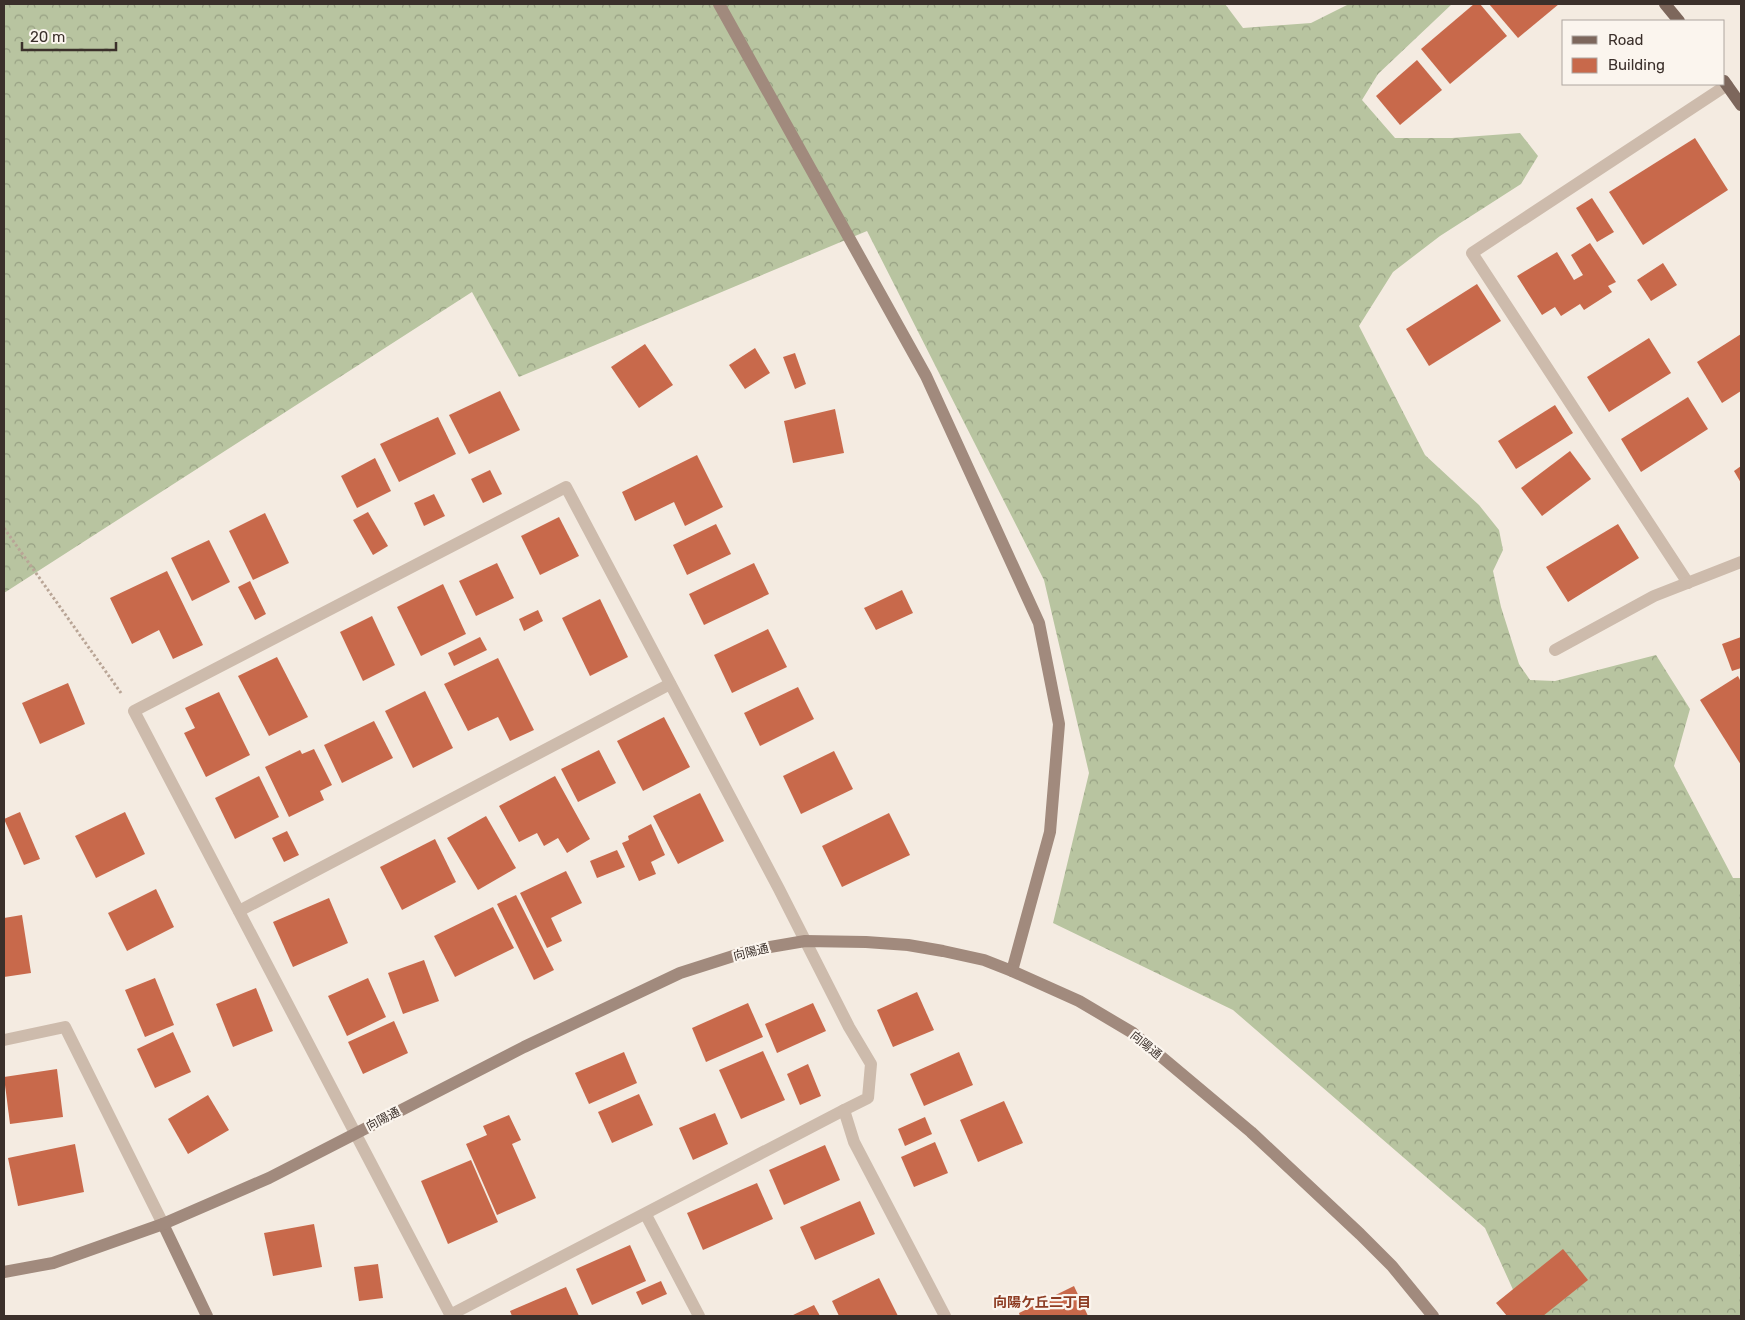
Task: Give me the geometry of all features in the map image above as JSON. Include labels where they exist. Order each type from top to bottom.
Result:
[{"type":"main road","points":[[1665,4],[1678,20]]},
{"type":"main road","points":[[1725,83],[1741,105]]},
{"type":"street","points":[[719,4],[926,376],[1039,623],[1059,724],[1050,832],[1012,971]]},
{"type":"street","points":[[1688,582],[1472,253],[1722,85]]},
{"type":"street","points":[[566,487],[849,1027],[871,1064],[868,1098],[451,1316],[134,712],[566,487]]},
{"type":"street","points":[[1555,650],[1654,596],[1741,562]]},
{"type":"street","points":[[239,911],[670,684]]},
{"type":"street","name":"向陽通","points":[[4,1272],[54,1263],[163,1224],[269,1178],[524,1048],[680,973],[752,950],[805,941],[908,945],[984,960],[1079,1001],[1133,1033],[1251,1132],[1392,1266],[1432,1316]]},
{"type":"street","points":[[4,1040],[65,1027],[207,1316]]},
{"type":"street","points":[[844,1110],[854,1142],[945,1316]]},
{"type":"street","points":[[646,1214],[699,1316]]},
{"type":"path","points":[[4,528],[134,712]]},
{"type":"green space","points":[[4,4],[1225,4],[1243,28],[1311,23],[1349,4],[1452,4],[1378,74],[1362,100],[1395,138],[1452,138],[1520,133],[1538,156],[1521,184],[1440,236],[1393,272],[1359,326],[1425,455],[1479,505],[1499,530],[1503,550],[1493,571],[1501,607],[1519,664],[1530,680],[1555,681],[1656,655],[1690,709],[1674,766],[1733,878],[1741,878],[1741,1316],[1525,1316],[1485,1228],[1233,1010],[1053,923],[1089,773],[1044,580],[867,231],[519,377],[472,292],[4,593]]},
{"type":"building","points":[[1474,4],[1480,4],[1507,36],[1450,84],[1421,49]]},
{"type":"building","points":[[1489,4],[1559,4],[1518,38]]},
{"type":"building","points":[[1417,60],[1442,90],[1400,125],[1376,96]]},
{"type":"building","points":[[1695,138],[1728,190],[1643,245],[1609,192]]},
{"type":"building","points":[[1592,198],[1614,232],[1597,242],[1576,208]]},
{"type":"building","points":[[1590,243],[1616,282],[1608,286],[1612,292],[1584,310],[1580,304],[1561,316],[1555,307],[1542,315],[1517,276],[1557,252],[1574,280],[1583,275],[1571,255]]},
{"type":"building","points":[[1663,263],[1677,285],[1651,301],[1637,280]]},
{"type":"building","points":[[1477,284],[1501,321],[1429,366],[1406,329]]},
{"type":"building","points":[[1741,334],[1741,391],[1722,403],[1697,362]]},
{"type":"building","points":[[1649,338],[1671,373],[1609,412],[1587,377]]},
{"type":"building","points":[[645,344],[673,385],[639,408],[611,367]]},
{"type":"building","points":[[755,348],[770,373],[745,389],[729,365]]},
{"type":"building","points":[[795,353],[806,384],[795,389],[783,357]]},
{"type":"building","points":[[500,391],[520,430],[469,454],[449,415]]},
{"type":"building","points":[[1688,397],[1708,429],[1641,472],[1621,439]]},
{"type":"building","points":[[1555,405],[1573,433],[1516,469],[1498,441]]},
{"type":"building","points":[[835,409],[844,453],[793,463],[784,421]]},
{"type":"building","points":[[438,417],[456,454],[399,482],[380,444]]},
{"type":"building","points":[[1570,451],[1591,479],[1542,516],[1521,488]]},
{"type":"building","points":[[697,455],[723,507],[685,526],[674,502],[635,521],[622,492]]},
{"type":"building","points":[[375,458],[391,491],[357,508],[341,476]]},
{"type":"building","points":[[1741,466],[1741,483],[1734,471]]},
{"type":"building","points":[[490,470],[502,494],[483,503],[471,479]]},
{"type":"building","points":[[434,494],[445,516],[424,526],[414,503]]},
{"type":"building","points":[[368,512],[388,546],[373,555],[353,520]]},
{"type":"building","points":[[265,513],[289,563],[253,580],[229,531]]},
{"type":"building","points":[[559,517],[579,556],[540,575],[521,536]]},
{"type":"building","points":[[716,524],[731,554],[687,575],[673,545]]},
{"type":"building","points":[[1618,524],[1639,558],[1568,602],[1546,567]]},
{"type":"building","points":[[209,540],[230,582],[192,601],[171,558]]},
{"type":"building","points":[[497,563],[514,598],[476,616],[459,581]]},
{"type":"building","points":[[754,563],[769,594],[704,625],[689,594]]},
{"type":"building","points":[[167,571],[203,645],[173,659],[159,630],[132,644],[110,598]]},
{"type":"building","points":[[250,581],[266,614],[255,620],[238,587]]},
{"type":"building","points":[[443,584],[466,634],[421,656],[397,607]]},
{"type":"building","points":[[902,590],[913,613],[876,630],[864,608]]},
{"type":"building","points":[[600,599],[628,657],[590,676],[562,618]]},
{"type":"building","points":[[538,610],[543,621],[524,631],[519,619]]},
{"type":"building","points":[[372,616],[395,665],[363,681],[340,632]]},
{"type":"building","points":[[768,629],[787,667],[732,693],[714,655]]},
{"type":"building","points":[[480,637],[487,650],[454,666],[448,653]]},
{"type":"building","points":[[1741,637],[1741,668],[1732,671],[1722,644]]},
{"type":"building","points":[[277,657],[308,717],[269,736],[238,676]]},
{"type":"building","points":[[498,658],[534,730],[510,741],[498,717],[468,731],[444,684]]},
{"type":"building","points":[[1738,676],[1741,682],[1741,765],[1700,700]]},
{"type":"building","points":[[68,683],[85,724],[40,744],[22,703]]},
{"type":"building","points":[[798,687],[814,719],[760,746],[744,713]]},
{"type":"building","points":[[425,691],[453,748],[413,768],[385,711]]},
{"type":"building","points":[[219,692],[250,755],[206,777],[184,733],[195,728],[185,708]]},
{"type":"building","points":[[664,717],[690,767],[643,791],[617,741]]},
{"type":"building","points":[[374,721],[393,758],[342,783],[324,745]]},
{"type":"building","points":[[314,749],[332,785],[320,791],[324,800],[289,817],[265,767],[300,750],[302,754]]},
{"type":"building","points":[[599,750],[616,783],[578,802],[561,769]]},
{"type":"building","points":[[834,751],[853,789],[801,814],[783,776]]},
{"type":"building","points":[[259,776],[279,817],[235,839],[215,798]]},
{"type":"building","points":[[555,776],[590,839],[567,853],[558,838],[544,846],[537,833],[519,842],[499,806]]},
{"type":"building","points":[[700,793],[724,841],[678,864],[653,816]]},
{"type":"building","points":[[20,812],[40,859],[24,865],[4,819]]},
{"type":"building","points":[[125,812],[145,854],[96,878],[75,836]]},
{"type":"building","points":[[889,813],[910,855],[842,887],[822,846]]},
{"type":"building","points":[[486,816],[516,868],[478,890],[447,838]]},
{"type":"building","points":[[651,824],[665,855],[651,862],[656,874],[639,881],[622,843],[629,840],[628,836]]},
{"type":"building","points":[[287,831],[299,855],[284,862],[272,838]]},
{"type":"building","points":[[435,839],[456,882],[402,910],[380,867]]},
{"type":"building","points":[[617,850],[625,867],[597,878],[590,861]]},
{"type":"building","points":[[566,871],[582,903],[551,918],[562,941],[547,948],[520,893]]},
{"type":"building","points":[[156,889],[174,927],[127,951],[108,913]]},
{"type":"building","points":[[516,895],[554,970],[534,980],[497,904]]},
{"type":"building","points":[[329,898],[348,943],[293,967],[273,922]]},
{"type":"building","points":[[493,907],[514,948],[455,977],[434,936]]},
{"type":"building","points":[[22,915],[31,973],[4,977],[4,918]]},
{"type":"building","points":[[424,960],[439,1001],[403,1014],[388,973]]},
{"type":"building","points":[[155,978],[174,1025],[145,1037],[125,990]]},
{"type":"building","points":[[368,978],[386,1017],[347,1036],[328,996]]},
{"type":"building","points":[[256,988],[273,1031],[233,1047],[216,1004]]},
{"type":"building","points":[[917,992],[934,1030],[893,1047],[877,1010]]},
{"type":"building","points":[[748,1003],[763,1037],[706,1062],[692,1028]]},
{"type":"building","points":[[813,1003],[826,1031],[777,1053],[765,1024]]},
{"type":"building","points":[[394,1021],[408,1053],[363,1074],[348,1042]]},
{"type":"building","points":[[173,1032],[191,1072],[155,1088],[137,1049]]},
{"type":"building","points":[[763,1051],[785,1100],[741,1119],[719,1070]]},
{"type":"building","points":[[624,1052],[637,1083],[589,1104],[575,1073]]},
{"type":"building","points":[[959,1052],[973,1085],[924,1106],[910,1074]]},
{"type":"building","points":[[808,1064],[821,1096],[800,1105],[787,1074]]},
{"type":"building","points":[[57,1069],[63,1117],[10,1124],[4,1077]]},
{"type":"building","points":[[639,1094],[653,1125],[612,1143],[598,1112]]},
{"type":"building","points":[[208,1095],[229,1130],[188,1154],[168,1119]]},
{"type":"building","points":[[1004,1101],[1023,1143],[978,1162],[960,1120]]},
{"type":"building","points":[[715,1113],[728,1144],[693,1160],[679,1128]]},
{"type":"building","points":[[509,1115],[521,1140],[512,1144],[536,1198],[497,1215],[466,1144],[487,1135],[483,1126]]},
{"type":"building","points":[[925,1117],[932,1134],[905,1146],[898,1129]]},
{"type":"building","points":[[935,1142],[948,1173],[914,1187],[901,1157]]},
{"type":"building","points":[[75,1144],[84,1192],[18,1206],[8,1158]]},
{"type":"building","points":[[825,1145],[840,1180],[784,1205],[769,1170]]},
{"type":"building","points":[[471,1160],[498,1222],[448,1244],[421,1181]]},
{"type":"building","points":[[757,1183],[773,1219],[703,1250],[687,1213]]},
{"type":"building","points":[[860,1201],[875,1234],[815,1260],[800,1227]]},
{"type":"building","points":[[314,1224],[322,1267],[273,1276],[264,1233]]},
{"type":"building","points":[[630,1245],[646,1281],[592,1305],[576,1269]]},
{"type":"building","points":[[1563,1249],[1588,1280],[1543,1316],[1507,1316],[1496,1303]]},
{"type":"building","points":[[378,1264],[383,1298],[359,1301],[354,1267]]},
{"type":"building","points":[[879,1278],[898,1316],[839,1316],[832,1301]]},
{"type":"building","points":[[661,1281],[667,1294],[642,1305],[636,1292]]},
{"type":"building","points":[[1074,1286],[1088,1316],[1020,1316],[1019,1313]]},
{"type":"building","points":[[566,1287],[579,1316],[512,1316],[510,1311]]},
{"type":"building","points":[[814,1305],[820,1316],[791,1316]]},
{"type":"district","name":"向陽ケ丘二丁目","points":[[1042,1302]]}]
